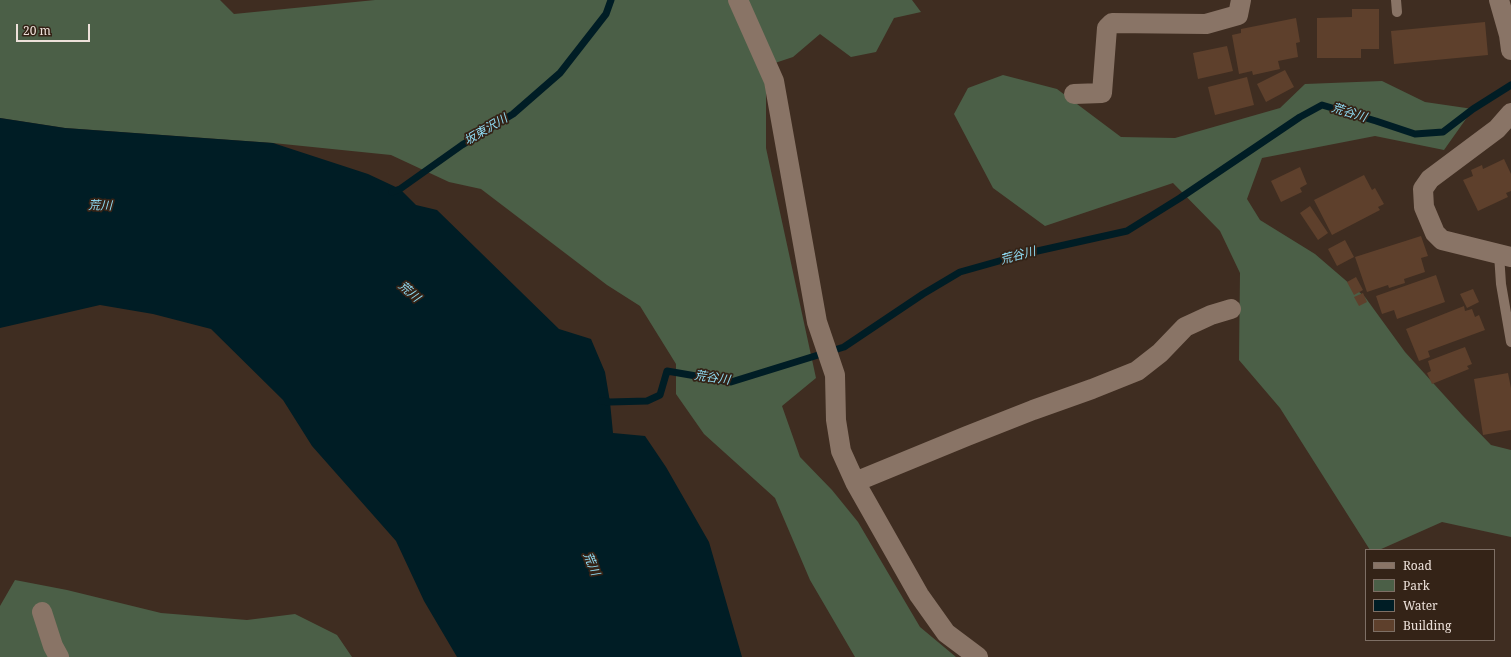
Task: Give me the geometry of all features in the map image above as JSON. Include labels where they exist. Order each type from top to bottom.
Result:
[{"type":"street","points":[[738,0],[774,81],[817,322],[835,375],[836,420],[841,451],[856,482],[920,595],[946,633],[978,657]]},
{"type":"street","points":[[1074,94],[1102,93],[1107,28],[1112,23],[1206,24],[1238,15],[1241,0]]},
{"type":"street","points":[[1499,0],[1509,35],[1511,50]]},
{"type":"street","points":[[1505,256],[1442,240],[1435,233],[1424,207],[1423,188],[1430,179],[1497,129],[1511,113]]},
{"type":"street","points":[[856,482],[974,433],[1137,371],[1160,353],[1185,327],[1211,315],[1231,310]]},
{"type":"street","points":[[42,612],[53,646],[59,657]]},
{"type":"lane","points":[[1396,0],[1397,12]]},
{"type":"lane","points":[[1505,256],[1501,284],[1511,342]]},
{"type":"green space","points":[[0,0],[220,0],[234,14],[375,0],[912,0],[921,12],[894,18],[876,52],[851,57],[820,34],[793,57],[766,66],[766,148],[816,378],[782,406],[800,457],[832,490],[858,522],[920,627],[956,657],[855,657],[810,580],[775,498],[704,434],[676,394],[676,364],[640,306],[607,285],[481,189],[449,182],[391,155],[273,143],[65,128],[0,118]]},
{"type":"green space","points":[[1003,75],[1057,89],[1121,137],[1175,138],[1280,108],[1305,84],[1382,81],[1425,102],[1473,109],[1444,150],[1375,136],[1262,158],[1247,199],[1260,220],[1315,254],[1365,297],[1405,352],[1463,416],[1491,445],[1511,450],[1511,537],[1442,522],[1381,549],[1369,549],[1280,408],[1239,360],[1240,273],[1220,231],[1173,183],[1045,226],[993,188],[954,114],[968,88]]},
{"type":"green space","points":[[15,580],[67,590],[161,613],[247,620],[295,614],[337,635],[352,657],[0,657],[0,606]]},
{"type":"water","name":"荒川","points":[[0,118],[65,128],[273,143],[368,174],[400,189],[416,205],[437,210],[559,329],[591,339],[605,372],[613,433],[645,436],[666,467],[709,542],[742,657],[457,657],[424,601],[396,541],[312,446],[283,400],[211,329],[153,314],[100,305],[0,328]]},
{"type":"building","points":[[1352,9],[1379,9],[1379,49],[1361,49],[1361,58],[1317,58],[1317,18],[1352,17]]},
{"type":"building","points":[[1296,18],[1300,42],[1296,43],[1298,57],[1278,61],[1280,69],[1253,75],[1252,71],[1239,74],[1232,35],[1241,33],[1241,29]]},
{"type":"building","points":[[1485,22],[1488,55],[1394,64],[1391,31]]},
{"type":"building","points":[[1227,46],[1233,71],[1198,79],[1193,53]]},
{"type":"building","points":[[1285,70],[1294,87],[1266,102],[1257,84]]},
{"type":"building","points":[[1247,77],[1254,105],[1215,115],[1208,87]]},
{"type":"building","points":[[1504,159],[1511,174],[1511,191],[1506,193],[1508,197],[1478,211],[1463,180],[1473,176],[1471,170],[1482,165],[1483,169]]},
{"type":"building","points":[[1300,167],[1307,184],[1300,188],[1302,192],[1281,202],[1271,181]]},
{"type":"building","points":[[1364,175],[1372,190],[1375,188],[1384,204],[1378,207],[1380,210],[1332,235],[1314,200]]},
{"type":"building","points":[[1310,206],[1328,233],[1318,240],[1300,213]]},
{"type":"building","points":[[1421,236],[1428,256],[1421,258],[1425,272],[1404,279],[1405,283],[1389,288],[1388,285],[1367,292],[1355,257]]},
{"type":"building","points":[[1345,240],[1354,257],[1337,266],[1328,249]]},
{"type":"building","points":[[1436,275],[1445,302],[1397,319],[1394,310],[1382,314],[1376,296]]},
{"type":"building","points":[[1356,277],[1363,290],[1354,295],[1347,282]]},
{"type":"building","points":[[1473,289],[1479,302],[1467,308],[1460,294]]},
{"type":"building","points":[[1363,293],[1367,302],[1359,306],[1354,297]]},
{"type":"building","points":[[1464,306],[1465,311],[1472,309],[1475,317],[1479,315],[1485,330],[1428,351],[1430,357],[1419,361],[1406,329]]},
{"type":"building","points":[[1465,347],[1472,364],[1467,366],[1469,369],[1432,384],[1427,373],[1431,371],[1428,361]]},
{"type":"building","points":[[1508,373],[1511,388],[1511,430],[1483,435],[1474,379]]},
{"type":"waterway","name":"坂東沢川","points":[[392,192],[400,189],[462,145],[513,114],[560,73],[606,14],[611,0]]},
{"type":"waterway","name":"荒谷川","points":[[601,401],[647,401],[660,395],[667,371],[731,382],[844,347],[923,294],[960,272],[1024,254],[1127,231],[1180,198],[1300,117],[1322,105],[1415,134],[1443,132],[1473,109],[1511,85]]}]
